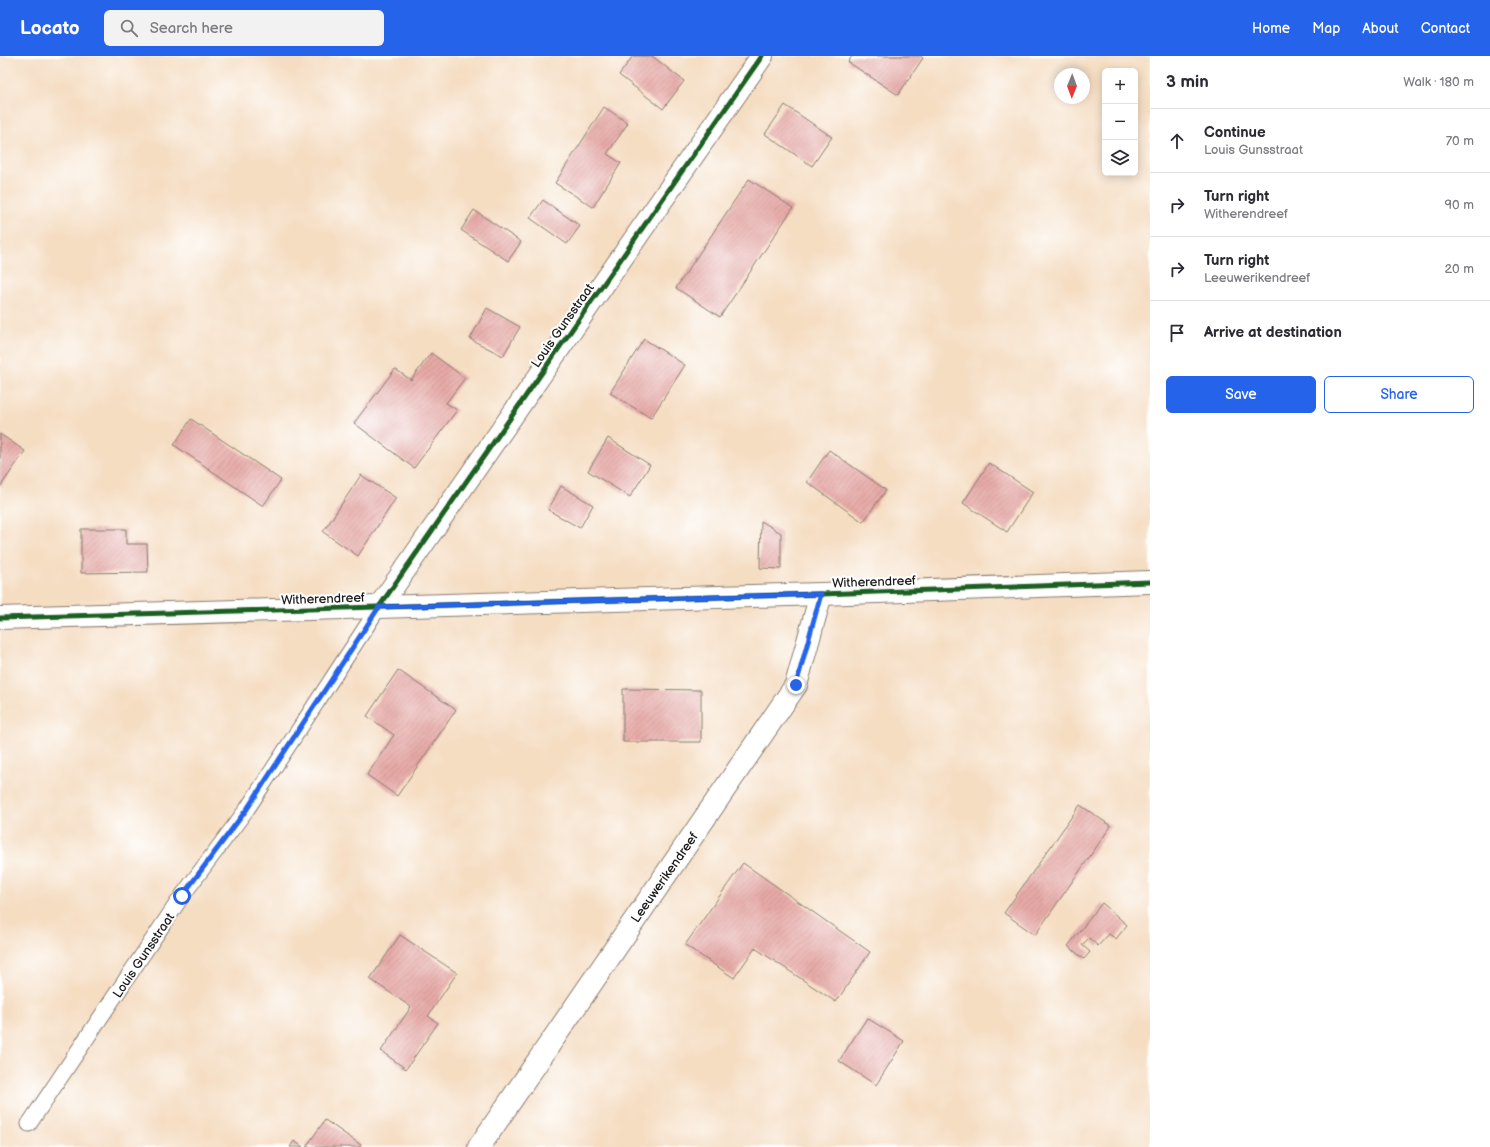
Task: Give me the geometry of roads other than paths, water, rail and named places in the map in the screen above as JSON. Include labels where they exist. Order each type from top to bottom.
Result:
[{"type":"street","name":"Louis Gunsstraat","points":[[379,607],[762,56]]},
{"type":"street","name":"Witherendreef","points":[[0,618],[821,594],[1150,582]]},
{"type":"street","name":"Leeuwerikendreef","points":[[478,1147],[796,685],[821,594]]},
{"type":"lane","name":"Louis Gunsstraat","points":[[29,1124],[182,896],[247,809],[379,607]]}]
